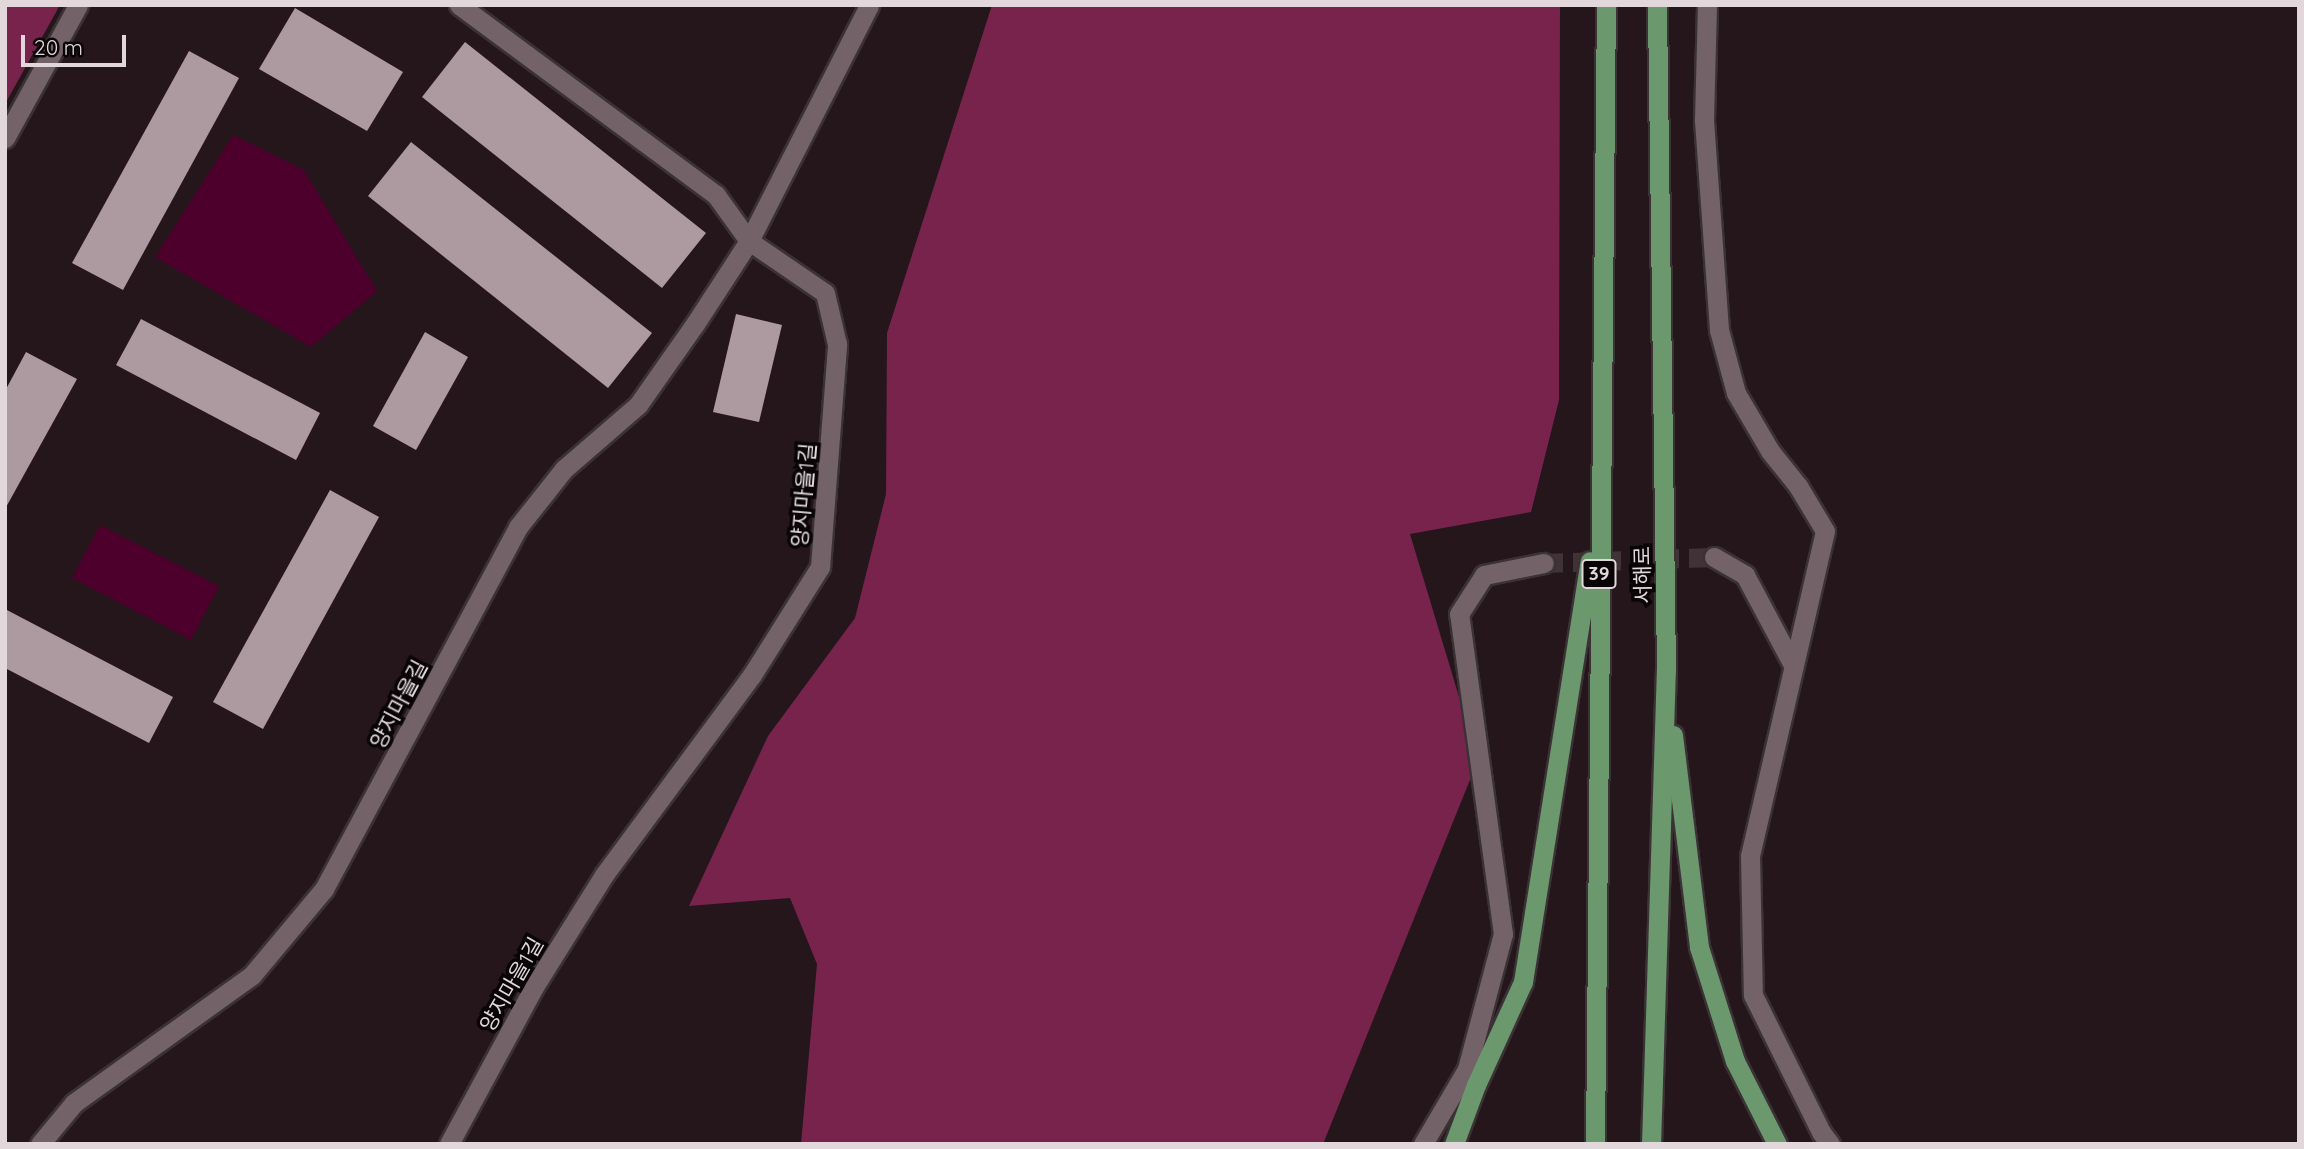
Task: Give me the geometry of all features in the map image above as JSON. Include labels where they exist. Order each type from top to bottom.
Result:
[{"type":"highway","name":"서해로","points":[[1595,1144],[1606,5]]},
{"type":"highway","name":"서해로","points":[[1651,1144],[1665,670],[1657,5]]},
{"type":"highway","points":[[1454,1144],[1476,1085],[1523,982],[1600,498]]},
{"type":"highway","points":[[1665,670],[1699,947],[1735,1061],[1777,1144]]},
{"type":"street","points":[[5,138],[78,5]]},
{"type":"street","name":"양지마을1길","points":[[449,1144],[534,987],[604,876],[752,675],[820,567],[837,344],[825,293],[750,241],[716,195],[459,5]]},
{"type":"street","name":"양지마을길","points":[[46,1141],[74,1103],[252,975],[324,889],[518,527],[564,469],[638,405],[750,241],[869,5]]},
{"type":"street","points":[[1707,5],[1704,120],[1719,330],[1736,393],[1770,451],[1798,485],[1825,531],[1792,663],[1750,856],[1753,995],[1821,1132],[1830,1144]]},
{"type":"street","points":[[1714,557],[1745,575],[1792,663]]},
{"type":"street","points":[[1423,1144],[1466,1069],[1503,934],[1459,614],[1484,575],[1544,563]]},
{"type":"shaded area","points":[[5,5],[60,5],[5,104]]},
{"type":"shaded area","points":[[992,5],[1560,5],[1559,400],[1531,512],[1410,534],[1478,760],[1323,1144],[801,1144],[817,964],[790,898],[689,906],[768,736],[855,618],[886,494],[887,333]]},
{"type":"shaded area","points":[[233,135],[304,170],[377,291],[311,347],[155,257]]},
{"type":"shaded area","points":[[100,525],[219,586],[191,640],[72,578]]},
{"type":"building","points":[[295,8],[403,72],[367,131],[259,69]]},
{"type":"building","points":[[465,42],[706,233],[662,288],[422,97]]},
{"type":"building","points":[[189,51],[239,78],[123,290],[72,263]]},
{"type":"building","points":[[411,142],[652,333],[608,388],[368,196]]},
{"type":"building","points":[[736,314],[782,325],[759,422],[713,412]]},
{"type":"building","points":[[141,319],[320,413],[296,460],[116,365]]},
{"type":"building","points":[[425,332],[468,357],[416,450],[373,426]]},
{"type":"building","points":[[26,352],[77,379],[5,509],[5,391]]},
{"type":"building","points":[[330,490],[379,517],[263,729],[213,702]]},
{"type":"building","points":[[5,609],[173,697],[149,743],[5,668]]},
{"type":"tunnel","points":[[1544,563],[1714,557]]}]
